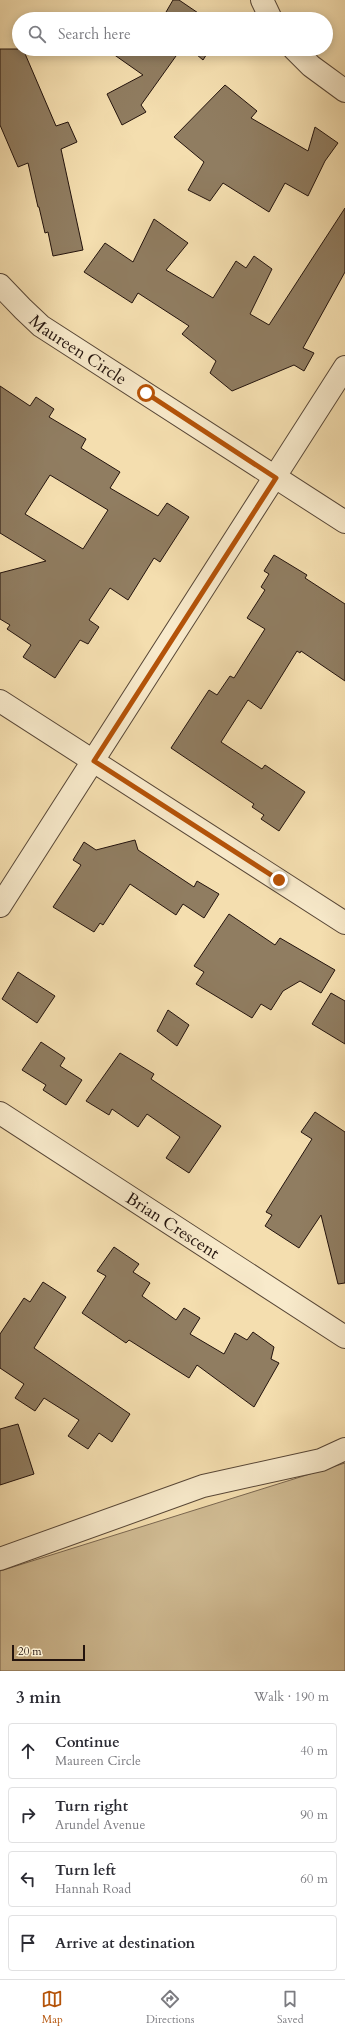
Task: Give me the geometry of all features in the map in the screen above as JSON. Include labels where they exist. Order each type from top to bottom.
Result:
[{"type":"street","points":[[262,0],[268,12]]},
{"type":"street","points":[[301,56],[311,66],[345,91]]},
{"type":"street","name":"Maureen Circle","points":[[0,285],[23,310],[41,326],[345,522]]},
{"type":"street","points":[[0,906],[276,478],[345,367]]},
{"type":"street","points":[[0,701],[345,923]]},
{"type":"street","name":"Brian Crescent","points":[[0,1113],[345,1337]]},
{"type":"street","points":[[0,1559],[203,1486],[321,1460],[345,1449]]},
{"type":"shaded area","points":[[345,1463],[345,1671],[0,1671],[0,1571]]},
{"type":"building","points":[[173,0],[179,0],[197,12],[166,12]]},
{"type":"building","points":[[0,49],[12,49],[12,56],[26,56],[56,126],[68,122],[77,142],[61,149],[83,250],[53,256],[48,232],[45,233],[38,207],[28,163],[18,167],[0,125]]},
{"type":"building","points":[[116,56],[176,56],[141,105],[146,112],[122,125],[107,94],[143,75]]},
{"type":"building","points":[[198,56],[206,56],[203,60]]},
{"type":"building","points":[[225,85],[257,111],[251,118],[308,151],[315,127],[338,143],[325,161],[308,196],[285,183],[269,212],[223,183],[210,201],[188,190],[204,162],[174,137]]},
{"type":"building","points":[[345,208],[345,272],[303,348],[314,353],[304,371],[294,365],[232,391],[210,373],[216,361],[182,334],[189,326],[138,293],[132,303],[84,272],[105,243],[133,262],[154,219],[188,243],[166,270],[213,298],[236,261],[246,268],[254,256],[272,269],[250,314],[269,325]]},
{"type":"building","points":[[0,386],[30,406],[36,397],[54,409],[49,417],[86,439],[81,448],[120,472],[110,488],[158,516],[167,503],[189,517],[160,562],[154,558],[128,600],[110,588],[89,620],[99,627],[88,644],[80,640],[55,678],[23,657],[31,645],[7,629],[10,625],[0,619],[0,573],[46,561],[0,533]],"holes":[[[50,475],[108,510],[83,549],[25,514]]]},
{"type":"building","points":[[274,555],[307,575],[305,578],[345,604],[345,681],[301,651],[300,653],[297,651],[261,709],[248,700],[221,742],[262,769],[265,765],[305,792],[279,831],[261,819],[264,815],[252,807],[254,804],[171,748],[209,690],[217,695],[230,676],[234,678],[265,629],[247,618],[265,590],[261,587],[269,574],[264,571]]},
{"type":"building","points":[[135,840],[138,850],[194,887],[197,881],[219,894],[204,918],[183,904],[176,915],[130,884],[103,925],[100,923],[94,932],[53,907],[81,865],[73,860],[84,842],[96,850]]},
{"type":"building","points":[[229,914],[275,945],[280,938],[335,970],[321,993],[300,981],[283,991],[271,1010],[261,1004],[252,1018],[196,984],[204,972],[194,966]]},
{"type":"building","points":[[18,972],[55,996],[37,1023],[2,999]]},
{"type":"building","points":[[331,993],[345,1001],[345,1044],[312,1024]]},
{"type":"building","points":[[168,1010],[189,1025],[177,1046],[157,1031]]},
{"type":"building","points":[[41,1042],[65,1058],[60,1066],[82,1080],[66,1105],[43,1090],[46,1085],[22,1070]]},
{"type":"building","points":[[120,1053],[154,1074],[151,1079],[221,1126],[189,1173],[166,1158],[180,1137],[147,1114],[138,1127],[112,1109],[109,1115],[86,1101]]},
{"type":"building","points":[[315,1112],[345,1132],[345,1283],[338,1284],[321,1215],[299,1248],[265,1226],[272,1215],[266,1212],[312,1139],[301,1132]]},
{"type":"building","points":[[114,1247],[139,1264],[133,1272],[150,1283],[142,1296],[176,1320],[184,1308],[200,1318],[190,1334],[224,1354],[235,1333],[247,1340],[253,1332],[274,1347],[271,1359],[279,1363],[254,1407],[197,1365],[189,1378],[129,1340],[126,1343],[82,1313],[106,1276],[97,1271]]},
{"type":"building","points":[[43,1282],[66,1297],[34,1348],[130,1414],[112,1442],[99,1433],[88,1449],[68,1436],[79,1420],[44,1398],[35,1411],[15,1398],[24,1384],[0,1368],[0,1334],[24,1298],[30,1302]]},
{"type":"building","points":[[18,1424],[34,1474],[0,1485],[0,1429]]},
{"type":"route","points":[[146,393],[276,478],[94,761],[279,880]]}]
